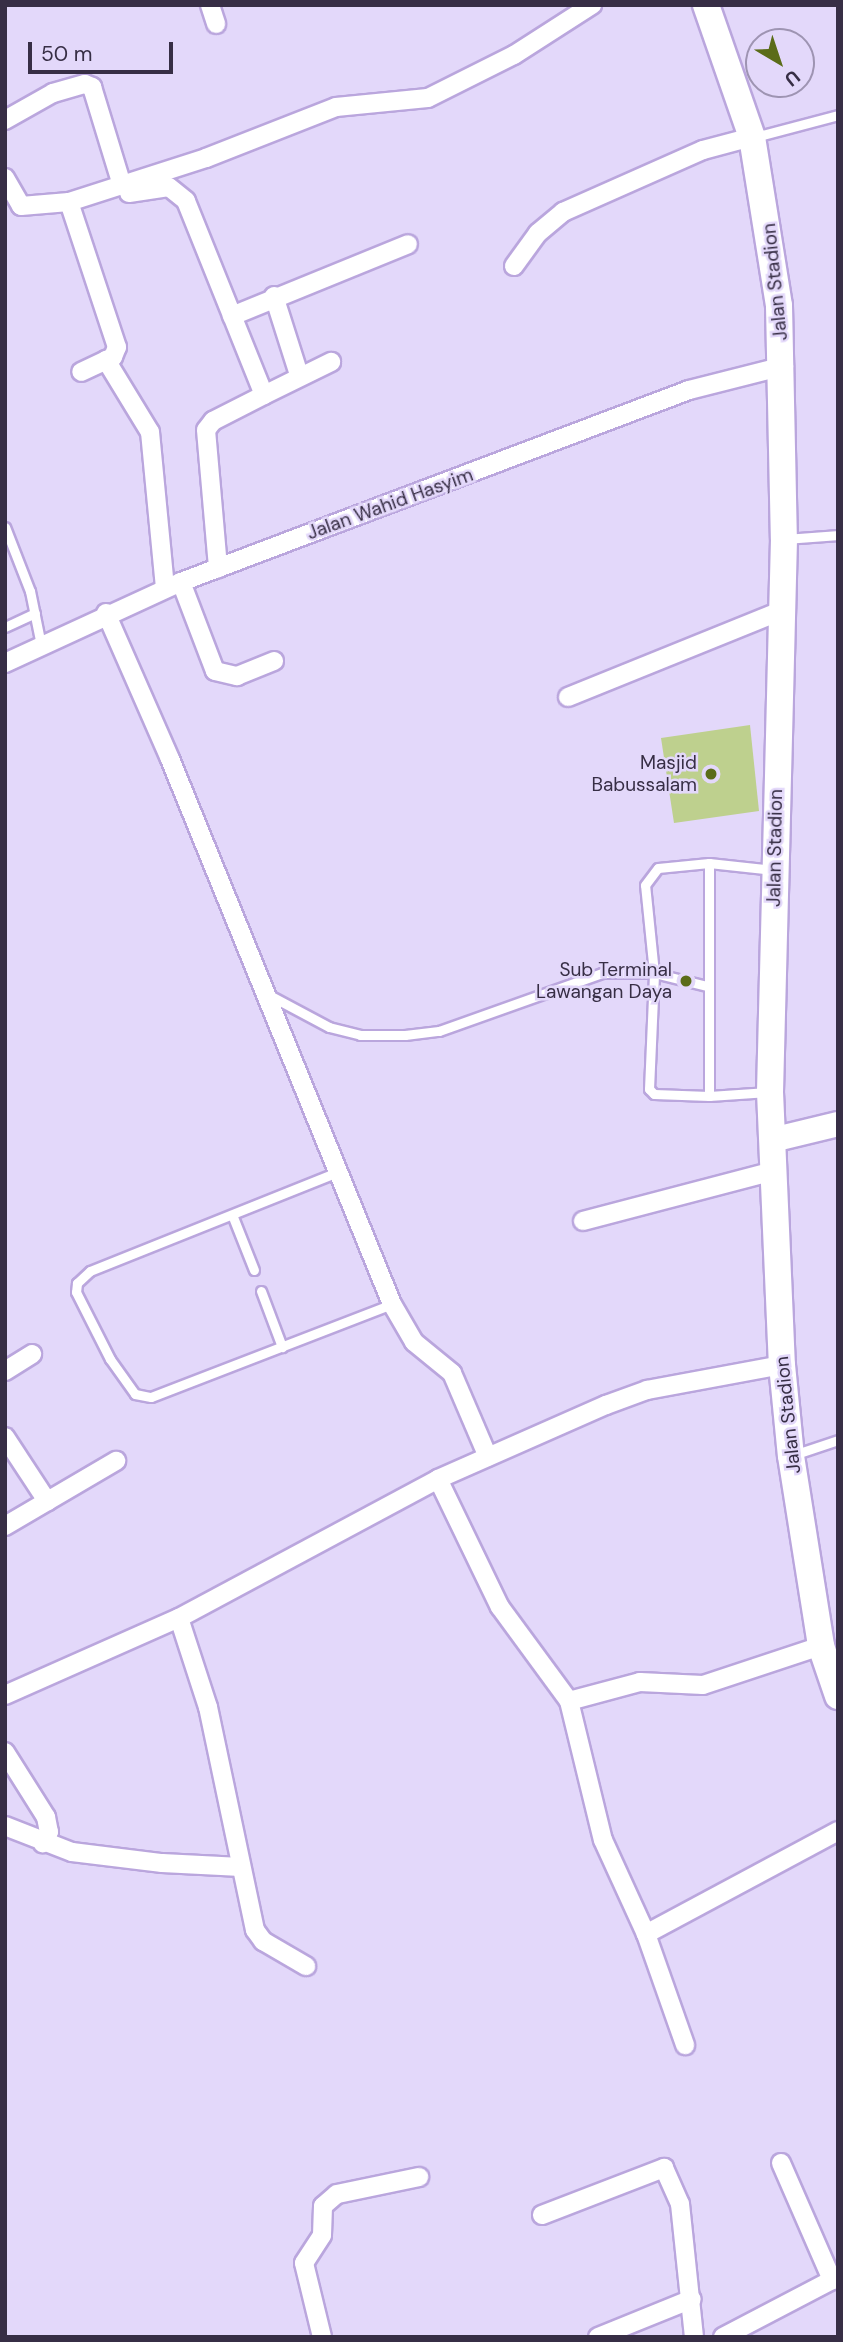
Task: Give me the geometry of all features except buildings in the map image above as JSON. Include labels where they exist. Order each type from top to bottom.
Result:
[{"type":"main road","name":"Jalan Stadion","points":[[706,5],[752,137],[766,203],[784,366],[784,539],[770,1092],[782,1365],[791,1456],[821,1646],[838,1696]]},
{"type":"main road","points":[[772,1140],[838,1124]]},
{"type":"street","points":[[210,5],[216,24]]},
{"type":"street","points":[[5,178],[21,205],[69,202],[206,159],[336,107],[428,98],[514,55],[592,5]]},
{"type":"street","points":[[5,120],[53,93],[85,84],[92,87],[122,185]]},
{"type":"street","points":[[514,267],[538,233],[563,212],[670,163],[752,137]]},
{"type":"street","points":[[87,208],[134,192],[169,187],[178,192],[264,396]]},
{"type":"street","points":[[69,202],[117,347],[117,353],[81,372]]},
{"type":"street","points":[[232,316],[274,296],[408,244]]},
{"type":"street","points":[[274,296],[299,375]]},
{"type":"street","points":[[106,360],[150,432],[173,585],[215,671],[237,676],[274,661]]},
{"type":"street","points":[[218,568],[206,430],[213,421],[299,375],[331,362]]},
{"type":"street","name":"Jalan Wahid Hasyim","points":[[5,663],[106,613],[173,585],[689,390],[784,366]]},
{"type":"street","points":[[568,697],[781,611]]},
{"type":"street","points":[[106,613],[268,994],[392,1304],[414,1342],[452,1373],[488,1457]]},
{"type":"street","points":[[583,1221],[774,1171]]},
{"type":"street","points":[[5,1371],[32,1354]]},
{"type":"street","points":[[5,1695],[179,1618],[439,1479],[488,1457],[647,1390],[782,1365]]},
{"type":"street","points":[[5,1437],[47,1501]]},
{"type":"street","points":[[5,1526],[116,1461]]},
{"type":"street","points":[[439,1479],[500,1607],[569,1701],[603,1840],[646,1934],[685,2045]]},
{"type":"street","points":[[179,1618],[208,1707],[255,1930],[263,1941],[306,1966]]},
{"type":"street","points":[[569,1701],[640,1682],[703,1685],[821,1646]]},
{"type":"street","points":[[5,1752],[49,1824],[43,1843]]},
{"type":"street","points":[[5,1826],[43,1843],[151,1862],[241,1867]]},
{"type":"street","points":[[646,1934],[838,1831]]},
{"type":"street","points":[[723,2337],[835,2279],[781,2163]]},
{"type":"street","points":[[542,2215],[664,2168],[680,2204],[694,2337]]},
{"type":"street","points":[[322,2337],[304,2263],[322,2235],[323,2206],[337,2194],[419,2177]]},
{"type":"street","points":[[598,2337],[692,2299]]},
{"type":"lane","points":[[752,137],[838,115]]},
{"type":"lane","points":[[5,527],[35,613],[41,645]]},
{"type":"lane","points":[[784,539],[838,536]]},
{"type":"lane","points":[[5,627],[35,613]]},
{"type":"lane","points":[[709,863],[709,1096]]},
{"type":"lane","points":[[770,1092],[709,1096],[654,1094],[649,1089],[654,973],[645,886],[649,876],[658,868],[709,863],[774,870]]},
{"type":"lane","points":[[268,994],[329,1027],[360,1035],[405,1035],[439,1031],[603,973],[654,973],[707,986]]},
{"type":"lane","points":[[340,1171],[82,1275],[76,1292],[110,1359],[135,1394],[151,1398],[392,1304]]},
{"type":"lane","points":[[233,1216],[254,1270]]},
{"type":"lane","points":[[261,1292],[282,1347]]},
{"type":"lane","points":[[791,1456],[838,1440]]},
{"type":"place","name":"Masjid Babussalam","points":[[711,774]]},
{"type":"place","name":"Sub Terminal Lawangan Daya","points":[[686,981]]}]
